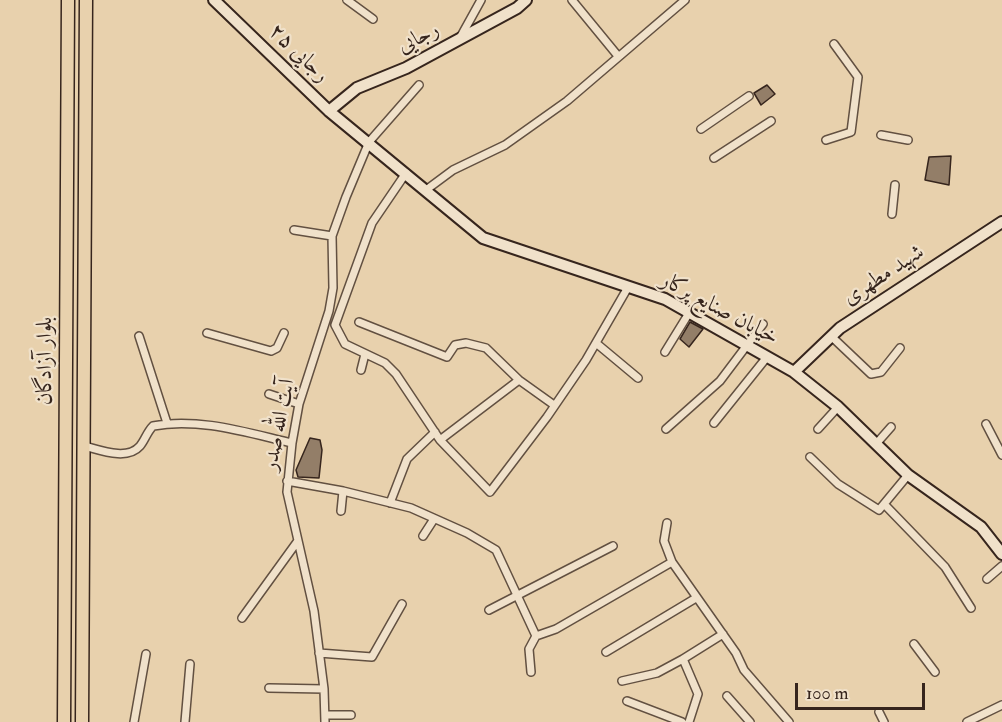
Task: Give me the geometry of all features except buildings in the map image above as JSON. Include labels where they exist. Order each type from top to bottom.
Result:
[{"type":"highway","name":"بلوار آزادگان","points":[[64,722],[69,0]]},
{"type":"highway","name":"بلوار آزادگان","points":[[82,722],[86,0]]},
{"type":"highway","points":[[67,443],[84,446]]},
{"type":"street","name":"رجایی ۲۵","points":[[214,0],[329,111]]},
{"type":"street","points":[[347,0],[373,19]]},
{"type":"street","points":[[459,40],[481,0]]},
{"type":"street","name":"رجایی","points":[[329,111],[357,88],[406,68],[526,0]]},
{"type":"street","points":[[572,0],[618,56]]},
{"type":"street","points":[[426,190],[453,170],[505,145],[567,101],[685,0]]},
{"type":"street","points":[[826,141],[851,132],[858,77],[834,44]]},
{"type":"street","name":"آیت الله صدر","points":[[325,718],[324,689],[314,611],[287,492],[292,444],[298,404],[329,311],[333,288],[332,236],[369,142],[419,85]]},
{"type":"street","points":[[700,129],[749,96]]},
{"type":"street","name":"خیابان صنایع پرکار","points":[[329,111],[483,238],[601,276],[627,289],[649,293],[794,372],[838,407],[908,475],[970,518],[1002,554]]},
{"type":"street","points":[[714,158],[771,121]]},
{"type":"street","points":[[881,135],[908,140]]},
{"type":"street","points":[[406,174],[372,224],[335,325],[345,345],[385,363],[396,374],[440,440],[490,492],[554,405],[596,342],[627,289]]},
{"type":"street","points":[[892,214],[895,185]]},
{"type":"street","name":"شهید مطهری","points":[[794,372],[832,337],[906,284],[1002,222]]},
{"type":"street","points":[[294,230],[332,236]]},
{"type":"street","points":[[665,352],[689,313]]},
{"type":"street","points":[[359,322],[447,357],[455,345],[478,345],[486,348],[519,380],[554,405]]},
{"type":"street","points":[[666,429],[720,381],[763,324]]},
{"type":"street","points":[[207,333],[271,351],[277,348],[284,333]]},
{"type":"street","points":[[139,336],[167,423]]},
{"type":"street","points":[[832,337],[871,374],[881,372],[900,348]]},
{"type":"street","points":[[596,342],[638,378]]},
{"type":"street","points":[[361,370],[365,354]]},
{"type":"street","points":[[714,423],[767,357]]},
{"type":"street","points":[[440,440],[519,380]]},
{"type":"street","points":[[269,394],[298,404]]},
{"type":"street","points":[[818,429],[838,407]]},
{"type":"street","points":[[84,446],[110,452],[130,452],[138,449],[153,426],[167,423],[234,429],[292,444]]},
{"type":"street","points":[[986,424],[1002,455]]},
{"type":"street","points":[[876,444],[891,427]]},
{"type":"street","points":[[390,503],[407,459],[435,432]]},
{"type":"street","points":[[810,457],[838,484],[879,510],[908,475]]},
{"type":"street","points":[[287,481],[343,491],[390,503],[434,519],[496,550],[536,636]]},
{"type":"street","points":[[341,511],[343,491]]},
{"type":"street","points":[[885,505],[945,567],[971,608]]},
{"type":"street","points":[[423,536],[434,519]]},
{"type":"street","points":[[667,524],[664,542],[672,562],[723,634],[744,670],[785,721]]},
{"type":"street","points":[[242,618],[297,542]]},
{"type":"street","points":[[489,610],[612,546]]},
{"type":"street","points":[[531,672],[529,649],[536,636],[556,629],[672,562]]},
{"type":"street","points":[[987,579],[1002,566]]},
{"type":"street","points":[[606,652],[696,598]]},
{"type":"street","points":[[319,653],[372,657],[402,604]]},
{"type":"street","points":[[622,681],[657,673],[723,634]]},
{"type":"street","points":[[914,644],[935,672]]},
{"type":"street","points":[[134,722],[146,654]]},
{"type":"street","points":[[683,659],[698,694],[689,722]]},
{"type":"street","points":[[185,722],[190,664]]},
{"type":"street","points":[[269,688],[324,689]]},
{"type":"street","points":[[727,696],[750,722]]},
{"type":"street","points":[[627,701],[682,722]]},
{"type":"street","points":[[967,722],[1002,705]]},
{"type":"street","points":[[879,712],[884,722]]},
{"type":"street","points":[[325,718],[351,715]]}]
